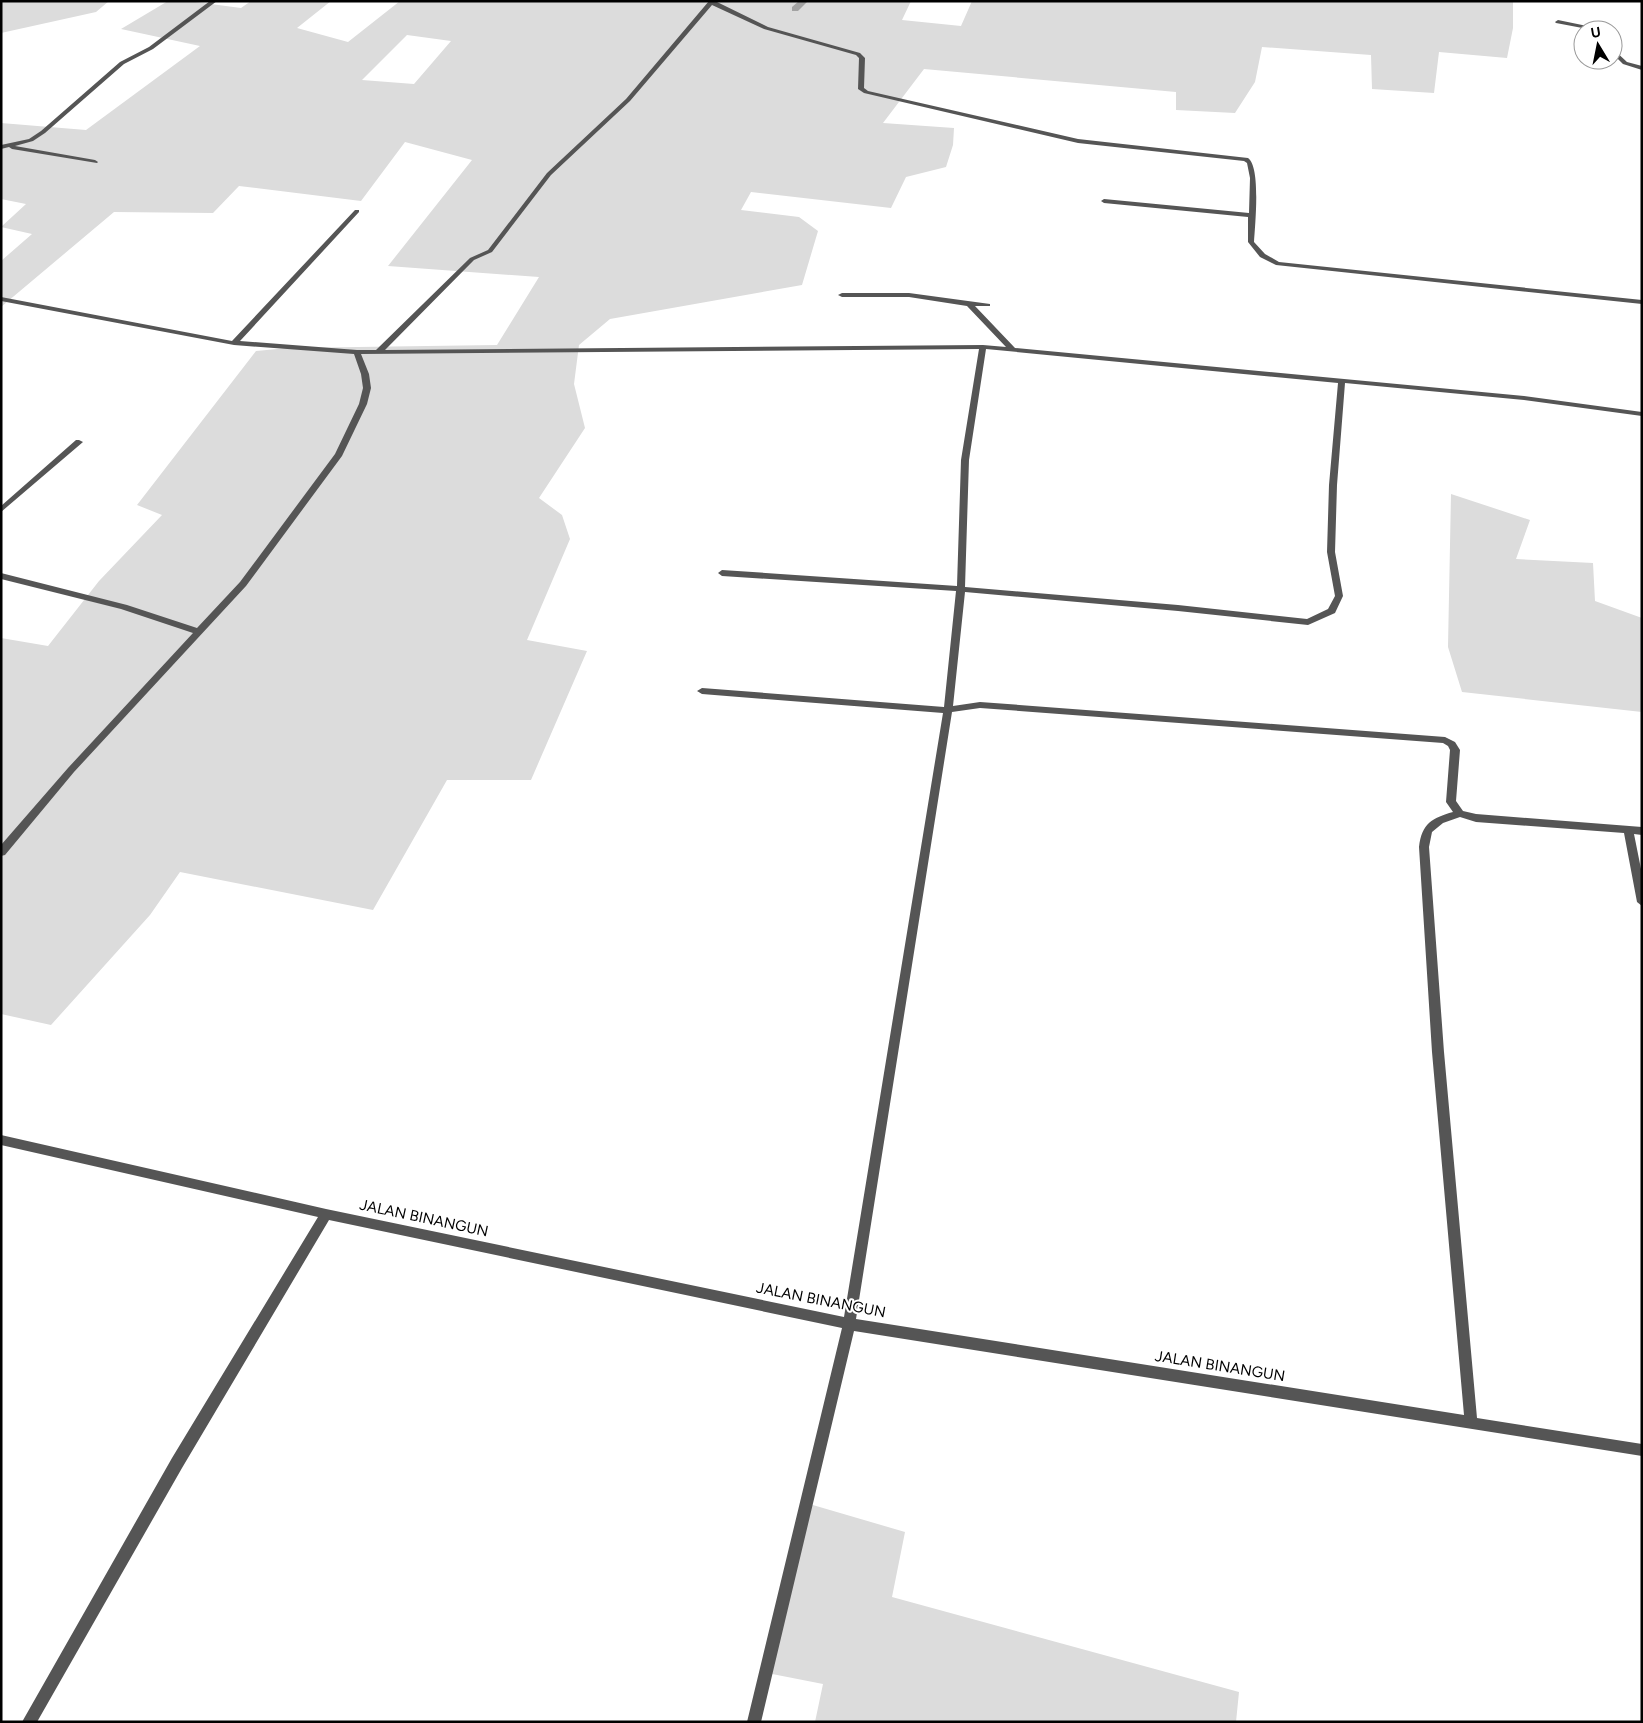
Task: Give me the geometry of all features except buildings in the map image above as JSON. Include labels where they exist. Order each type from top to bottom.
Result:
[{"type":"street","points":[[1,147],[31,140],[43,132],[122,63],[151,48],[214,1]]},
{"type":"street","points":[[378,353],[472,259],[490,251],[549,174],[628,100],[711,2],[766,28],[858,54],[862,58],[861,88],[866,92],[1078,142],[1246,159],[1250,162],[1253,178],[1251,242],[1255,250],[1266,259],[1278,264],[1642,302]]},
{"type":"street","points":[[1558,22],[1573,25]]},
{"type":"street","points":[[1623,61],[1642,68]]},
{"type":"street","points":[[9,146],[95,162]]},
{"type":"street","points":[[1104,201],[1253,215]]},
{"type":"street","points":[[234,343],[357,211]]},
{"type":"street","points":[[842,295],[909,295],[988,305]]},
{"type":"street","points":[[1,299],[234,343],[357,352],[983,347],[1524,398],[1642,414]]},
{"type":"street","points":[[969,304],[1012,349]]},
{"type":"street","points":[[754,1722],[849,1324],[948,710],[961,589],[965,460],[983,347]]},
{"type":"street","points":[[1,852],[70,770],[243,584],[339,454],[363,404],[367,388],[365,374],[357,352]]},
{"type":"street","points":[[722,573],[961,589],[1178,608],[1308,622],[1332,611],[1339,596],[1331,552],[1333,485],[1342,380]]},
{"type":"street","points":[[1,510],[79,442]]},
{"type":"street","points":[[1,576],[124,607],[199,632]]},
{"type":"street","points":[[702,691],[948,710],[980,705],[1445,740],[1452,744],[1455,750],[1452,802],[1460,813],[1476,818],[1642,831]]},
{"type":"street","points":[[1460,813],[1433,823],[1425,835],[1424,847],[1438,1052],[1471,1423]]},
{"type":"street","points":[[1628,829],[1642,902]]},
{"type":"street","name":"JALAN BINANGUN","points":[[1,1140],[326,1214],[849,1324],[1642,1450]]},
{"type":"street","points":[[29,1722],[177,1463],[326,1214]]},
{"type":"shaded area","points":[[1,1],[109,1],[96,12],[1,33]]},
{"type":"shaded area","points":[[168,1],[188,1],[241,8],[251,1],[331,1],[297,28],[348,42],[400,1],[911,1],[902,20],[961,26],[972,1],[1513,1],[1513,28],[1507,58],[1439,52],[1434,93],[1372,89],[1371,55],[1262,47],[1255,82],[1235,113],[1176,110],[1176,92],[924,69],[883,123],[954,128],[953,145],[946,167],[906,177],[891,208],[751,192],[741,210],[799,217],[818,231],[802,285],[610,319],[579,345],[574,384],[585,428],[539,498],[562,515],[570,539],[527,640],[587,651],[531,780],[447,780],[373,910],[180,872],[150,915],[51,1025],[1,1014],[1,638],[48,646],[99,581],[162,515],[137,505],[256,351],[288,348],[497,345],[539,277],[388,266],[472,160],[405,142],[361,201],[239,186],[213,213],[114,212],[1,307],[1,261],[32,234],[1,227],[26,204],[1,199],[1,123],[86,130],[200,46],[121,29]],"holes":[[[407,35],[451,41],[414,84],[362,80]]]},
{"type":"shaded area","points":[[1451,494],[1530,520],[1516,559],[1593,563],[1595,601],[1642,618],[1642,712],[1462,692],[1448,647]]},
{"type":"shaded area","points":[[806,1503],[905,1532],[892,1597],[1239,1692],[1236,1722],[815,1722],[823,1684],[762,1672]]},
{"type":"waterway","points":[[795,9],[804,1]]}]
